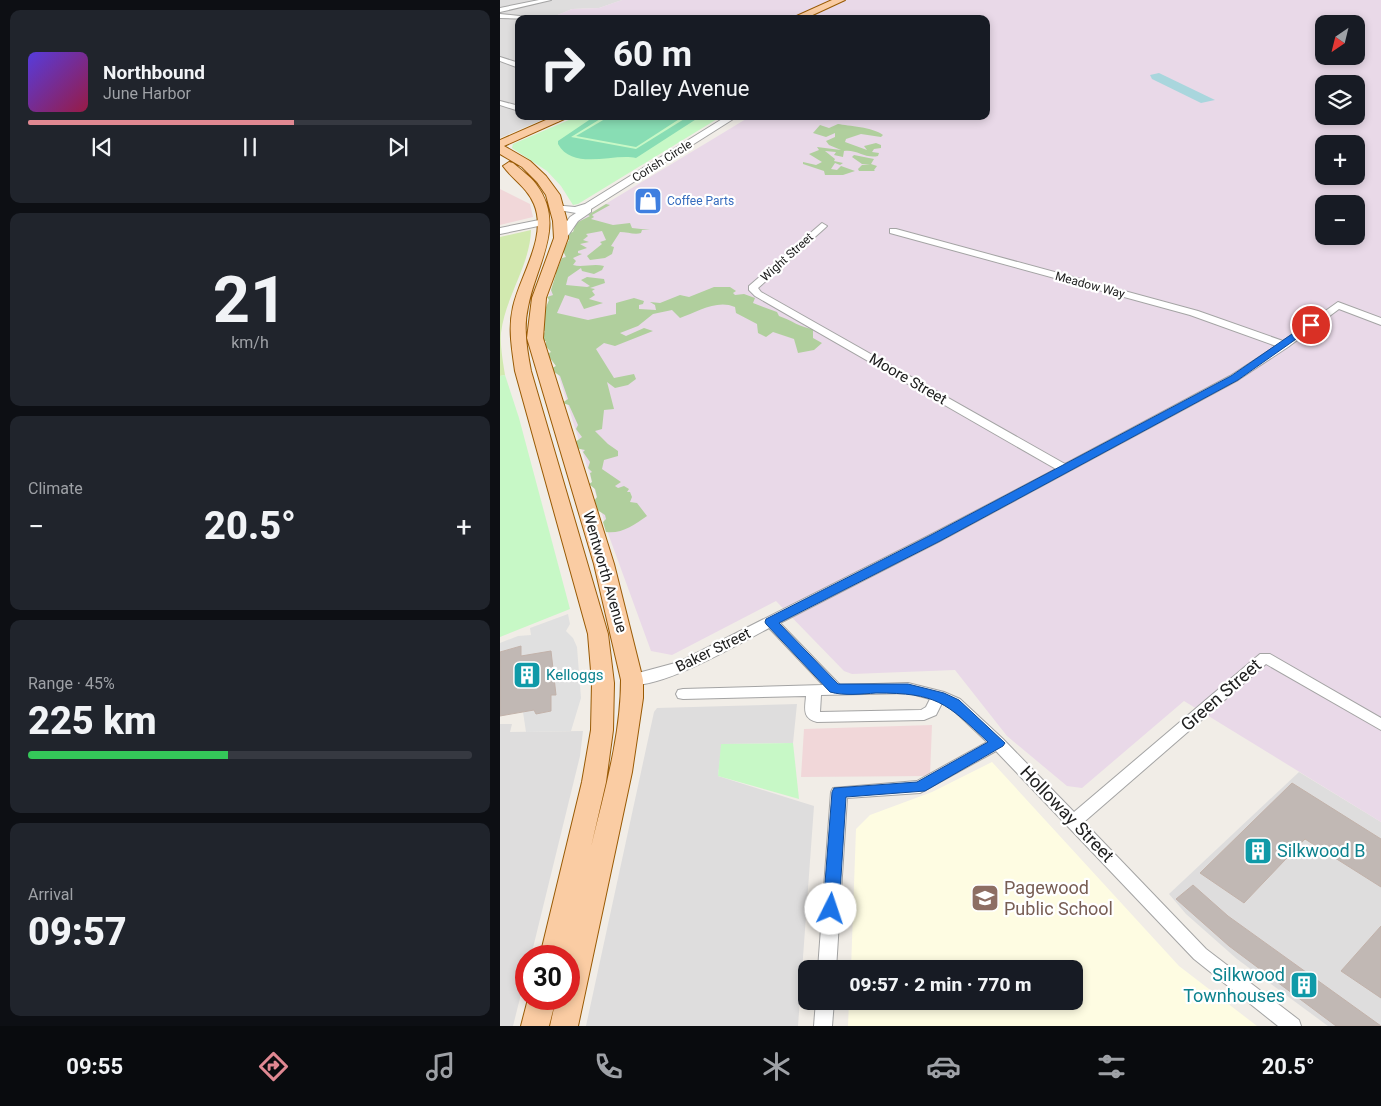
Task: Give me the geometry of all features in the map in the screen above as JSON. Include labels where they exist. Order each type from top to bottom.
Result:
[{"type":"main road","points":[[805,15],[840,0]]},
{"type":"main road","points":[[500,144],[550,120]]},
{"type":"main road","points":[[500,149],[526,164],[542,179],[550,190],[556,222]]},
{"type":"main road","name":"Wentworth Avenue","points":[[500,160],[526,181],[539,202],[556,222]]},
{"type":"main road","name":"Wentworth Avenue","points":[[556,222],[539,298],[535,338],[604,564],[632,680],[632,698],[620,772],[564,1026]]},
{"type":"main road","name":"Wentworth Avenue","points":[[555,945],[594,782],[602,730],[603,683],[598,634],[523,371],[517,329],[524,293],[543,242],[556,222]]},
{"type":"main road","name":"Baker Street","points":[[603,683],[632,680]]},
{"type":"main road","points":[[535,1026],[539,1010]]},
{"type":"street","points":[[500,10],[548,0]]},
{"type":"street","points":[[500,16],[515,18]]},
{"type":"street","points":[[500,59],[515,65]]},
{"type":"street","points":[[500,104],[515,108]]},
{"type":"street","name":"Corish Circle","points":[[556,222],[569,224],[589,206],[728,120]]},
{"type":"street","name":"Corish Circle","points":[[556,222],[575,210],[589,206]]},
{"type":"street","points":[[500,231],[556,222]]},
{"type":"street","name":"Wight Street","points":[[752,288],[822,226]]},
{"type":"street","name":"Meadow Way","points":[[893,231],[1194,314],[1284,345]]},
{"type":"street","name":"Moore Street","points":[[752,288],[758,294],[1065,469]]},
{"type":"street","name":"Baker Street","points":[[632,680],[657,676],[684,666],[1065,469],[1243,373],[1338,305],[1381,322]]},
{"type":"street","points":[[771,622],[835,689]]},
{"type":"street","name":"Green Street","points":[[1074,821],[1266,657],[1381,725]]},
{"type":"street","name":"Holloway Street","points":[[683,694],[908,688],[939,696],[955,703],[998,743],[1200,954],[1292,1026]]},
{"type":"street","points":[[814,690],[812,714],[817,717],[924,715],[931,711],[939,696]]},
{"type":"street","points":[[828,960],[839,792],[920,787],[998,743]]},
{"type":"street","points":[[823,1026],[824,1010]]},
{"type":"shaded area","points":[[500,0],[622,0],[599,8],[572,9],[558,15],[515,15],[515,120],[542,120],[500,138]]},
{"type":"shaded area","points":[[622,0],[1381,0],[1381,822],[1184,701],[1082,788],[1067,786],[1007,736],[955,670],[852,674],[844,671],[776,601],[672,655],[651,651],[609,536],[547,339],[549,295],[579,220],[744,120],[990,120],[990,15],[558,15],[572,9],[599,8]]},
{"type":"shaded area","points":[[500,189],[530,204],[533,217],[500,225]]},
{"type":"shaded area","points":[[568,614],[570,624],[566,631],[573,638],[577,647],[581,698],[571,731],[526,732],[523,712],[534,709],[536,714],[551,711],[551,695],[555,695],[521,656],[521,646],[500,652],[500,643],[518,636],[531,635],[530,628]]},
{"type":"shaded area","points":[[797,704],[793,743],[722,744],[718,776],[814,806],[803,960],[798,960],[798,1026],[586,1026],[654,712],[657,708]]},
{"type":"shaded area","points":[[500,724],[512,724],[510,732],[583,731],[580,756],[534,945],[515,945],[515,1010],[517,1010],[513,1026],[500,1026]]},
{"type":"shaded area","points":[[932,725],[930,776],[801,777],[804,729]]},
{"type":"shaded area","name":"Pagewood Public School","points":[[992,762],[1179,966],[1257,1026],[848,1026],[849,1010],[1083,1010],[1083,960],[851,960],[856,829],[870,815],[932,792]]},
{"type":"shaded area","points":[[1299,772],[1381,822],[1381,1026],[1328,1026],[1237,959],[1186,914],[1169,894]]},
{"type":"green space","points":[[569,120],[715,120],[578,204],[573,205],[561,186],[547,171],[512,148],[513,144]]},
{"type":"green space","points":[[589,120],[599,120],[571,137],[636,149],[683,120],[695,120],[636,158],[583,159],[573,157],[565,152],[558,144],[558,141]]},
{"type":"green space","points":[[603,120],[678,120],[636,147],[576,136]]},
{"type":"green space","points":[[838,124],[867,129],[883,135],[881,137],[861,134],[846,139],[845,142],[867,150],[864,146],[876,143],[881,145],[881,148],[874,149],[872,152],[879,153],[878,156],[873,157],[853,151],[844,151],[843,157],[834,155],[836,152],[825,151],[835,159],[834,161],[843,163],[840,165],[835,163],[831,169],[837,170],[841,166],[855,171],[843,175],[825,175],[824,171],[803,164],[803,162],[816,165],[822,162],[809,154],[819,150],[817,147],[841,150],[829,145],[826,141],[835,137],[835,133],[826,137],[813,133],[820,125],[829,128]]},
{"type":"green space","points":[[854,155],[874,159],[871,164],[877,166],[875,171],[859,171],[858,169],[862,165],[870,164],[862,164],[852,157]]},
{"type":"green space","points":[[606,204],[610,205],[592,215],[594,217],[591,219],[613,225],[630,223],[632,228],[650,230],[642,230],[639,234],[620,232],[611,246],[614,247],[612,254],[605,258],[590,260],[587,256],[602,244],[600,242],[606,240],[602,231],[586,234],[588,236],[583,240],[589,242],[580,244],[587,248],[578,251],[578,253],[582,254],[573,258],[576,261],[573,265],[604,266],[602,270],[594,274],[582,271],[581,268],[568,277],[566,285],[587,287],[590,286],[581,280],[587,277],[604,279],[605,283],[590,288],[595,289],[592,291],[595,295],[589,299],[603,303],[584,309],[579,299],[565,295],[557,313],[588,320],[616,314],[616,303],[634,298],[644,301],[643,304],[639,305],[639,309],[656,310],[655,305],[650,302],[660,303],[680,295],[689,297],[714,287],[730,287],[736,291],[733,293],[735,295],[744,294],[755,298],[753,303],[777,312],[779,316],[800,326],[813,329],[813,338],[822,343],[814,350],[798,353],[794,339],[773,332],[766,337],[758,333],[757,324],[736,313],[735,307],[721,304],[707,307],[680,318],[672,310],[653,314],[638,326],[620,333],[626,336],[644,328],[653,331],[615,346],[604,343],[596,349],[614,378],[634,374],[636,379],[628,385],[615,388],[607,382],[614,409],[604,410],[602,429],[595,431],[618,451],[618,456],[604,460],[602,469],[621,482],[615,486],[618,488],[624,486],[629,489],[627,492],[630,492],[632,497],[630,502],[637,503],[647,516],[628,528],[617,532],[606,532],[603,522],[606,519],[605,515],[596,509],[594,501],[597,497],[595,489],[589,484],[592,482],[590,473],[592,472],[588,468],[590,462],[583,452],[585,450],[575,448],[574,443],[582,437],[576,429],[578,425],[569,405],[562,403],[568,399],[560,376],[550,369],[556,366],[547,354],[551,352],[543,343],[546,344],[546,341],[541,341],[545,331],[542,330],[545,318],[542,317],[549,300],[547,297],[553,295],[551,290],[556,274],[552,272],[557,270],[562,258],[566,257],[563,251],[569,240],[565,238],[568,237],[564,234],[573,232],[576,223],[590,216],[588,215]]},
{"type":"green space","points":[[531,230],[530,243],[522,269],[503,320],[501,343],[505,375],[500,376],[500,237]]},
{"type":"green space","points":[[505,375],[519,418],[570,609],[500,637],[500,376]]},
{"type":"green space","points":[[793,743],[799,799],[718,776],[721,744]]},
{"type":"water","points":[[1159,73],[1215,100],[1201,103],[1152,79],[1150,75]]},
{"type":"building","name":"Kelloggs","points":[[521,646],[521,656],[551,651],[556,695],[551,695],[551,711],[536,714],[534,710],[500,716],[500,652]]},
{"type":"building","name":"Silkwood B","points":[[1292,783],[1381,839],[1381,887],[1305,839],[1244,903],[1200,873]]},
{"type":"building","name":"Silkwood Townhouses","points":[[1193,885],[1228,916],[1381,1026],[1336,1026],[1229,946],[1176,899]]},
{"type":"building","points":[[1381,926],[1381,998],[1341,971]]},
{"type":"place","name":"Coffee Parts","points":[[648,201]]},
{"type":"place","name":"Kelloggs","points":[[527,675]]},
{"type":"place","name":"Silkwood B","points":[[1258,851]]},
{"type":"place","name":"Pagewood Public School","points":[[985,898]]},
{"type":"place","name":"Silkwood Townhouses","points":[[1304,985]]},
{"type":"route","points":[[831,909],[839,792],[920,787],[998,743],[955,703],[939,696],[908,688],[835,689],[771,622],[936,538],[1234,378],[1252,368],[1311,325]]}]
